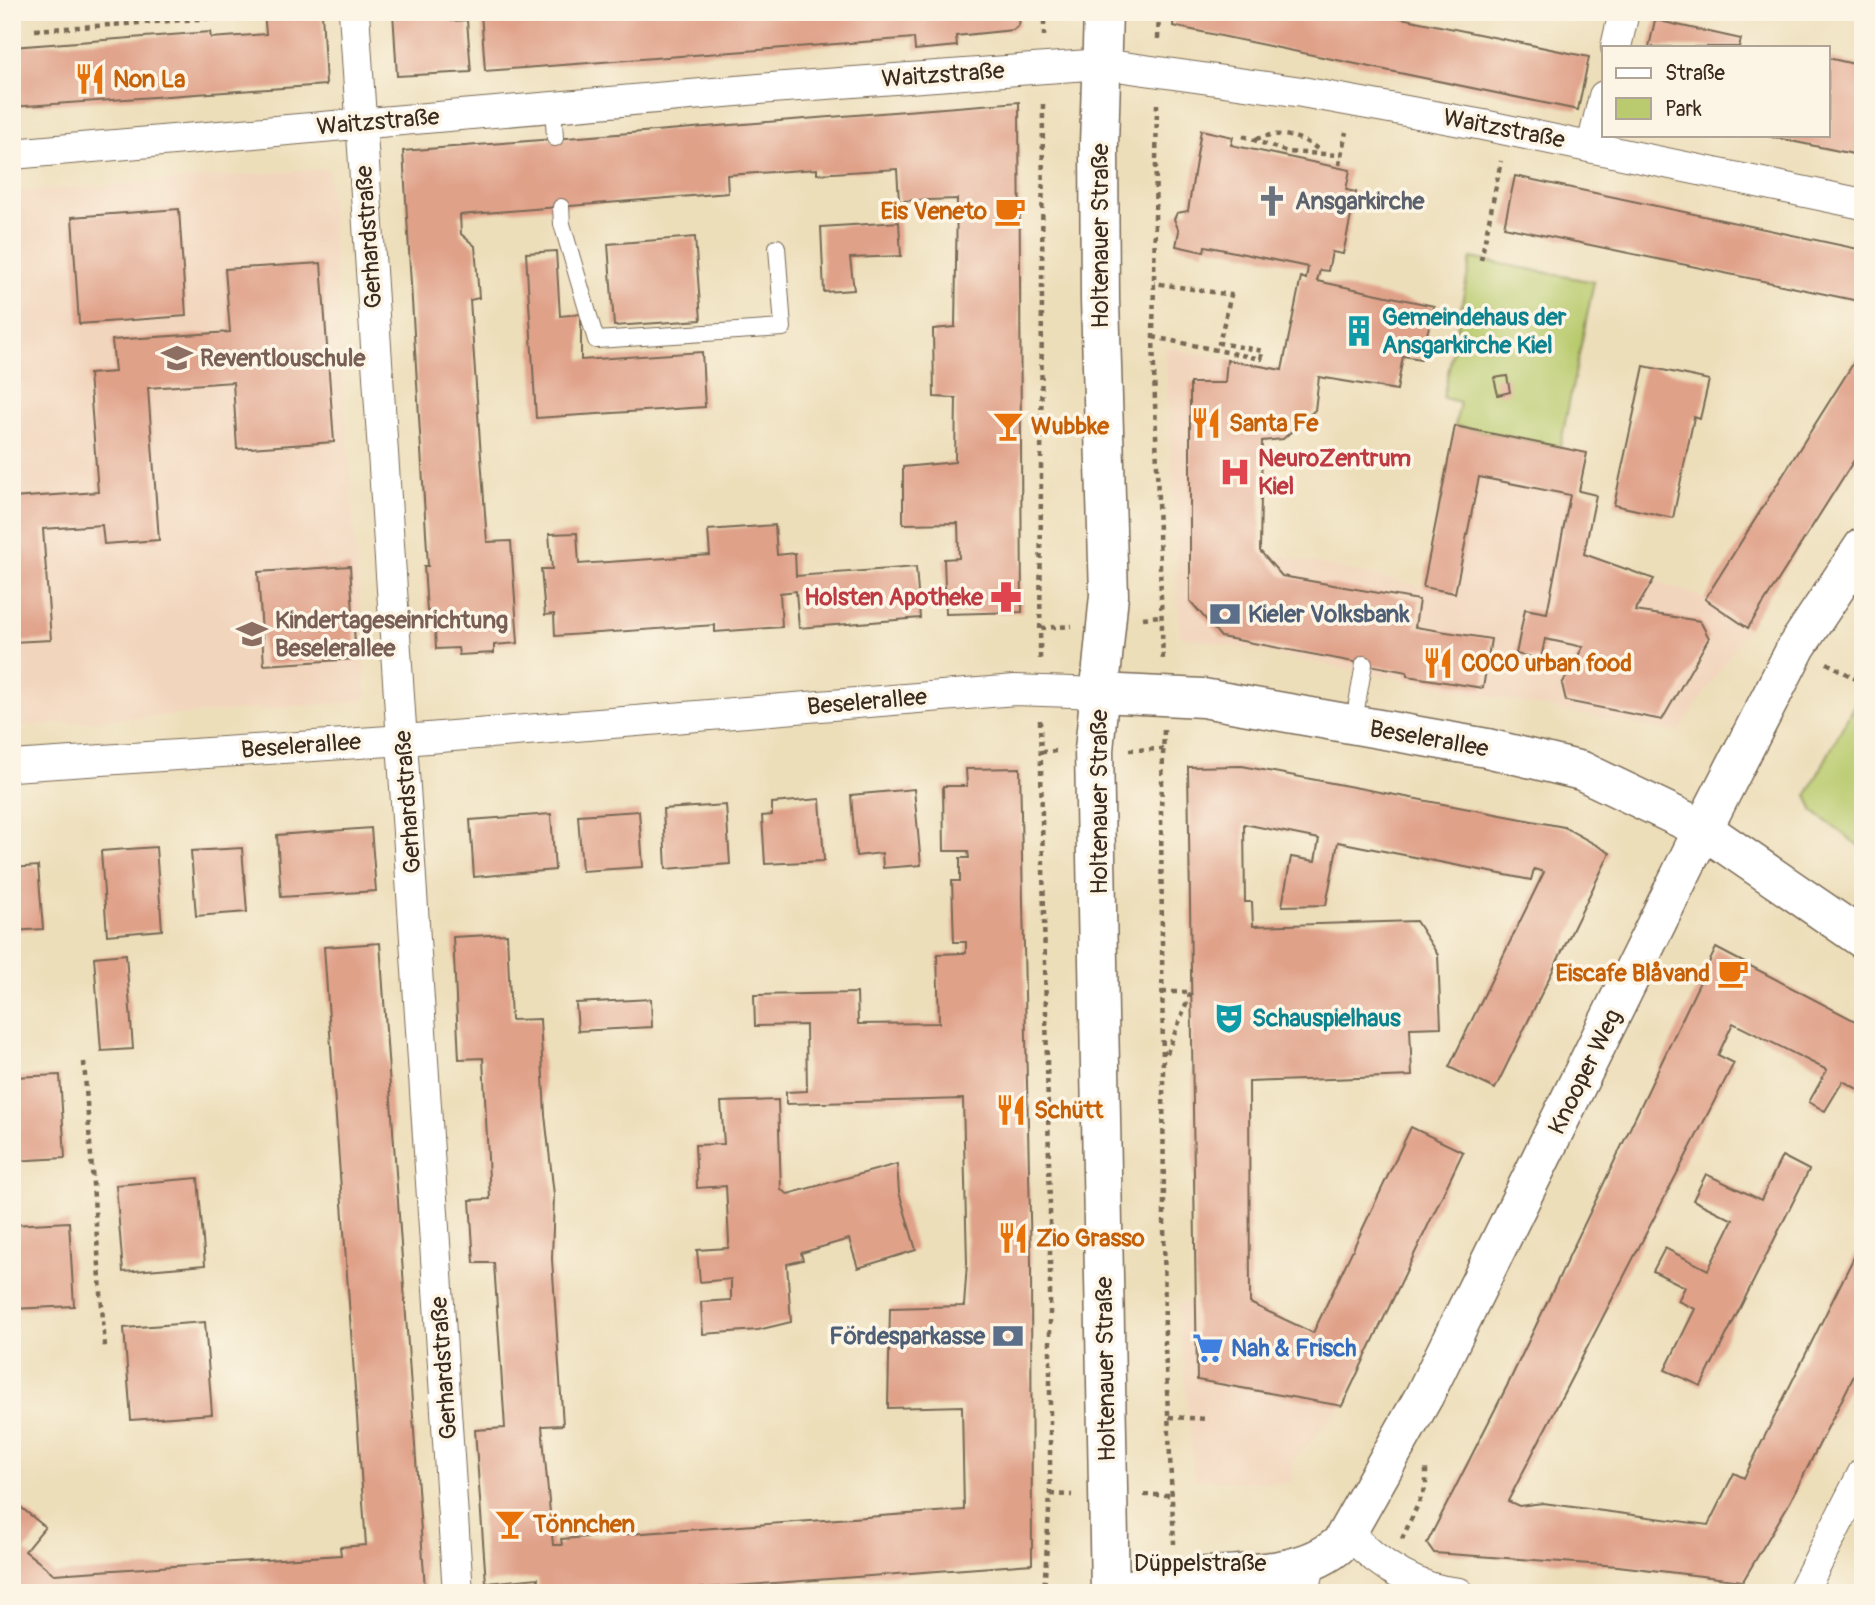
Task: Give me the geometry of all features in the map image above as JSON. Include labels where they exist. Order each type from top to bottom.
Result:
[{"type":"main road","name":"Holtenauer Straße","points":[[1104,12],[1101,64],[1100,300],[1109,595],[1094,750],[1114,1583]]},
{"type":"main road","name":"Knooper Weg","points":[[1306,1572],[1348,1532],[1424,1396],[1703,829],[1797,646],[1863,547]]},
{"type":"main road","name":"Beselerallee","points":[[1100,693],[1203,698],[1545,760],[1612,783],[1703,829],[1863,939]]},
{"type":"main road","name":"Düppelstraße","points":[[1114,1583],[1201,1560],[1306,1572]]},
{"type":"street","name":"Gerhardstraße","points":[[354,12],[404,740],[458,1593]]},
{"type":"street","points":[[1616,46],[1624,12]]},
{"type":"street","name":"Waitzstraße","points":[[12,154],[553,106],[1101,64],[1314,94],[1592,146],[1863,204]]},
{"type":"street","points":[[1592,146],[1602,104]]},
{"type":"street","name":"Beselerallee","points":[[12,766],[404,740],[1015,690],[1100,693]]},
{"type":"street","points":[[1802,1593],[1863,1473]]},
{"type":"street","points":[[1348,1532],[1387,1566],[1434,1591],[1459,1593]]},
{"type":"lane","points":[[553,106],[555,138]]},
{"type":"lane","points":[[561,207],[562,224],[596,340],[783,328],[777,247]]},
{"type":"lane","points":[[1353,726],[1364,664]]},
{"type":"path","points":[[1040,651],[1044,12]]},
{"type":"path","points":[[1159,12],[1153,337],[1160,616]]},
{"type":"path","points":[[35,30],[215,18]]},
{"type":"path","points":[[1481,260],[1507,130]]},
{"type":"path","points":[[1256,139],[1266,135],[1286,135],[1312,144],[1322,152]]},
{"type":"path","points":[[1243,136],[1287,152],[1341,155]]},
{"type":"path","points":[[1339,165],[1344,139]]},
{"type":"path","points":[[1153,337],[1261,359],[1263,351],[1219,343],[1231,295],[1154,283]]},
{"type":"path","points":[[1163,749],[1165,1348],[1174,1495]]},
{"type":"path","points":[[1041,752],[1050,1209],[1050,1494],[1044,1593]]},
{"type":"path","points":[[1162,992],[1191,992],[1163,1063]]},
{"type":"path","points":[[84,1062],[106,1347]]},
{"type":"path","points":[[1169,1417],[1208,1419]]},
{"type":"shaded area","name":"Reventlouschule","points":[[328,169],[367,701],[12,727],[12,192]]},
{"type":"shaded area","points":[[1165,347],[1319,377],[1315,410],[1283,439],[1262,441],[1261,551],[1423,587],[1455,426],[1587,453],[1579,491],[1596,495],[1585,554],[1705,599],[1748,628],[1678,733],[1180,636]]},
{"type":"shaded area","points":[[1178,1303],[1250,1303],[1365,1358],[1342,1406],[1293,1460],[1292,1483],[1194,1480]]},
{"type":"green space","points":[[1471,258],[1594,282],[1560,447],[1455,426],[1460,402],[1443,398]]},
{"type":"green space","points":[[1854,705],[1863,709],[1863,842],[1859,846],[1814,812],[1807,795]]},
{"type":"building","points":[[264,12],[322,12],[326,85],[12,107],[12,47],[210,32],[211,38],[266,34]]},
{"type":"building","points":[[393,12],[451,12],[452,21],[467,20],[471,72],[397,76]]},
{"type":"building","points":[[481,12],[1021,12],[1019,25],[1013,30],[956,36],[957,46],[915,50],[914,38],[485,71]]},
{"type":"building","points":[[1174,12],[1372,12],[1589,57],[1578,110],[1173,26]]},
{"type":"building","points":[[1655,20],[1741,39],[1739,46],[1649,46]]},
{"type":"building","points":[[1829,58],[1863,66],[1863,156],[1767,136],[1829,136]]},
{"type":"building","points":[[1019,102],[1022,612],[946,614],[944,559],[959,558],[958,523],[903,524],[903,467],[955,462],[956,398],[934,397],[933,329],[955,327],[957,199],[899,201],[897,169],[817,174],[817,169],[727,175],[728,193],[460,215],[461,234],[475,246],[479,298],[470,300],[487,542],[511,541],[518,643],[494,645],[494,653],[459,655],[458,648],[436,649],[434,611],[427,611],[424,566],[428,566],[403,151]]},
{"type":"building","points":[[1201,130],[1233,137],[1231,145],[1350,170],[1346,190],[1356,192],[1343,254],[1332,252],[1328,271],[1320,270],[1317,281],[1434,306],[1421,359],[1403,356],[1397,390],[1319,377],[1315,410],[1283,439],[1262,441],[1260,551],[1282,576],[1419,600],[1415,627],[1491,639],[1483,688],[1407,676],[1407,672],[1221,637],[1190,601],[1190,383],[1225,383],[1227,360],[1282,370],[1301,277],[1306,279],[1308,267],[1205,246],[1204,252],[1176,246],[1179,231],[1174,219],[1177,213],[1188,211]]},
{"type":"building","points":[[1515,176],[1863,250],[1863,302],[1504,227]]},
{"type":"building","points":[[179,209],[186,316],[79,324],[72,217]]},
{"type":"building","points":[[899,222],[901,256],[850,258],[854,290],[824,292],[821,227]]},
{"type":"building","points":[[695,237],[701,320],[614,326],[608,244]]},
{"type":"building","points":[[556,251],[560,316],[581,314],[581,360],[702,352],[705,407],[536,418],[526,253]]},
{"type":"building","points":[[321,263],[334,442],[237,449],[233,382],[148,388],[159,540],[104,544],[102,525],[43,529],[51,640],[12,642],[12,498],[98,492],[89,374],[115,372],[112,340],[230,332],[225,269]]},
{"type":"building","points":[[1863,348],[1863,446],[1748,628],[1705,599]]},
{"type":"building","points":[[1644,366],[1709,380],[1700,419],[1694,417],[1673,518],[1614,505]]},
{"type":"building","points":[[1507,376],[1510,392],[1498,395],[1494,378]]},
{"type":"building","points":[[1455,426],[1587,453],[1579,491],[1596,495],[1584,554],[1654,579],[1635,611],[1700,621],[1709,638],[1662,720],[1566,701],[1562,684],[1583,647],[1545,639],[1541,659],[1516,654],[1525,609],[1547,613],[1570,495],[1479,477],[1455,593],[1423,587]]},
{"type":"building","points":[[775,525],[777,555],[795,553],[796,576],[916,567],[920,618],[799,628],[796,591],[780,593],[782,627],[715,632],[715,625],[555,636],[554,614],[545,615],[541,569],[552,569],[549,534],[577,533],[579,564],[710,555],[708,530]]},
{"type":"building","points":[[350,566],[356,659],[264,665],[258,572]]},
{"type":"building","points":[[1242,766],[1564,827],[1610,853],[1495,1089],[1449,1067],[1544,872],[1534,869],[1531,880],[1338,842],[1326,905],[1282,906],[1291,857],[1315,861],[1319,839],[1244,824],[1245,902],[1252,902],[1253,926],[1416,921],[1438,955],[1441,1027],[1410,1028],[1412,1076],[1249,1082],[1250,1303],[1313,1333],[1411,1127],[1463,1152],[1342,1406],[1197,1380],[1188,767]]},
{"type":"building","points":[[1020,768],[1031,1261],[1032,1564],[638,1593],[539,1593],[538,1578],[486,1583],[475,1430],[505,1428],[494,1263],[474,1263],[470,1200],[490,1199],[483,1058],[459,1059],[453,937],[507,934],[511,1020],[540,1019],[545,1115],[554,1195],[552,1259],[563,1425],[542,1426],[553,1545],[562,1545],[561,1539],[964,1510],[962,1406],[888,1408],[890,1308],[964,1306],[967,1263],[963,1099],[786,1104],[786,1092],[807,1091],[806,1025],[755,1026],[754,995],[857,993],[858,1024],[939,1023],[937,954],[966,953],[966,942],[954,942],[952,881],[960,881],[960,858],[969,858],[968,851],[944,851],[943,786],[967,786],[966,769]]},
{"type":"building","points":[[914,789],[921,865],[883,868],[882,853],[856,856],[851,795]]},
{"type":"building","points":[[820,799],[824,861],[765,864],[762,816],[772,815],[772,803]]},
{"type":"building","points":[[726,805],[730,864],[666,869],[663,809]]},
{"type":"building","points":[[639,811],[643,867],[582,871],[578,815]]},
{"type":"building","points":[[551,814],[555,870],[474,877],[470,820]]},
{"type":"building","points":[[371,828],[376,891],[281,897],[277,835]]},
{"type":"building","points":[[156,847],[162,930],[107,935],[101,851]]},
{"type":"building","points":[[242,848],[247,912],[196,916],[191,851]]},
{"type":"building","points":[[38,866],[43,929],[12,931],[12,868]]},
{"type":"building","points":[[380,943],[425,1589],[381,1593],[12,1593],[12,1500],[45,1527],[25,1551],[54,1574],[341,1555],[340,1547],[366,1545],[324,947]]},
{"type":"building","points":[[1716,948],[1863,1025],[1863,1092],[1843,1081],[1825,1111],[1809,1102],[1827,1070],[1733,1023],[1718,1055],[1734,1063],[1508,1501],[1519,1506],[1543,1503],[1708,1525],[1734,1473],[1744,1478],[1863,1239],[1863,1358],[1790,1502],[1743,1581],[1618,1566],[1434,1553],[1427,1543],[1510,1380]]},
{"type":"building","points":[[126,954],[133,1049],[101,1051],[94,957]]},
{"type":"building","points":[[651,999],[652,1027],[578,1031],[576,1003]]},
{"type":"building","points":[[60,1075],[65,1158],[12,1161],[12,1077]]},
{"type":"building","points":[[778,1100],[781,1190],[788,1194],[897,1164],[899,1192],[916,1250],[858,1268],[849,1239],[801,1253],[803,1260],[787,1264],[791,1322],[758,1330],[703,1334],[701,1302],[731,1300],[731,1279],[700,1282],[697,1250],[728,1248],[729,1242],[726,1186],[697,1188],[695,1145],[724,1144],[721,1102]]},
{"type":"building","points":[[1782,1156],[1809,1170],[1701,1386],[1665,1370],[1695,1309],[1678,1301],[1685,1287],[1653,1271],[1665,1248],[1708,1270],[1733,1220],[1693,1200],[1706,1174],[1761,1200]]},
{"type":"building","points":[[198,1178],[205,1265],[123,1272],[116,1185]]},
{"type":"building","points":[[69,1222],[74,1306],[12,1309],[12,1225]]},
{"type":"building","points":[[205,1322],[212,1414],[131,1420],[124,1328]]},
{"type":"building","points":[[1863,1574],[1863,1593],[1853,1593]]},
{"type":"place","name":"Non La","points":[[90,79]]},
{"type":"place","name":"Ansgarkirche","points":[[1272,201]]},
{"type":"place","name":"Eis Veneto","points":[[1010,211]]},
{"type":"place","name":"Gemeindehaus der Ansgarkirche Kiel","points":[[1359,331]]},
{"type":"place","name":"Reventlouschule","points":[[177,358]]},
{"type":"place","name":"Santa Fe","points":[[1206,423]]},
{"type":"place","name":"Wubbke","points":[[1008,426]]},
{"type":"place","name":"NeuroZentrum Kiel","points":[[1235,472]]},
{"type":"place","name":"Holsten Apotheke","points":[[1006,597]]},
{"type":"place","name":"Kieler Volksbank","points":[[1225,614]]},
{"type":"place","name":"Kindertageseinrichtung Beselerallee","points":[[252,634]]},
{"type":"place","name":"COCO urban food","points":[[1438,663]]},
{"type":"place","name":"Eiscafe Blåvand","points":[[1733,973]]},
{"type":"place","name":"Schauspielhaus","points":[[1229,1018]]},
{"type":"place","name":"Schütt","points":[[1011,1110]]},
{"type":"place","name":"Zio Grasso","points":[[1013,1238]]},
{"type":"place","name":"Fördesparkasse","points":[[1008,1336]]},
{"type":"place","name":"Nah & Frisch","points":[[1208,1348]]},
{"type":"place","name":"Tönnchen","points":[[510,1524]]}]
